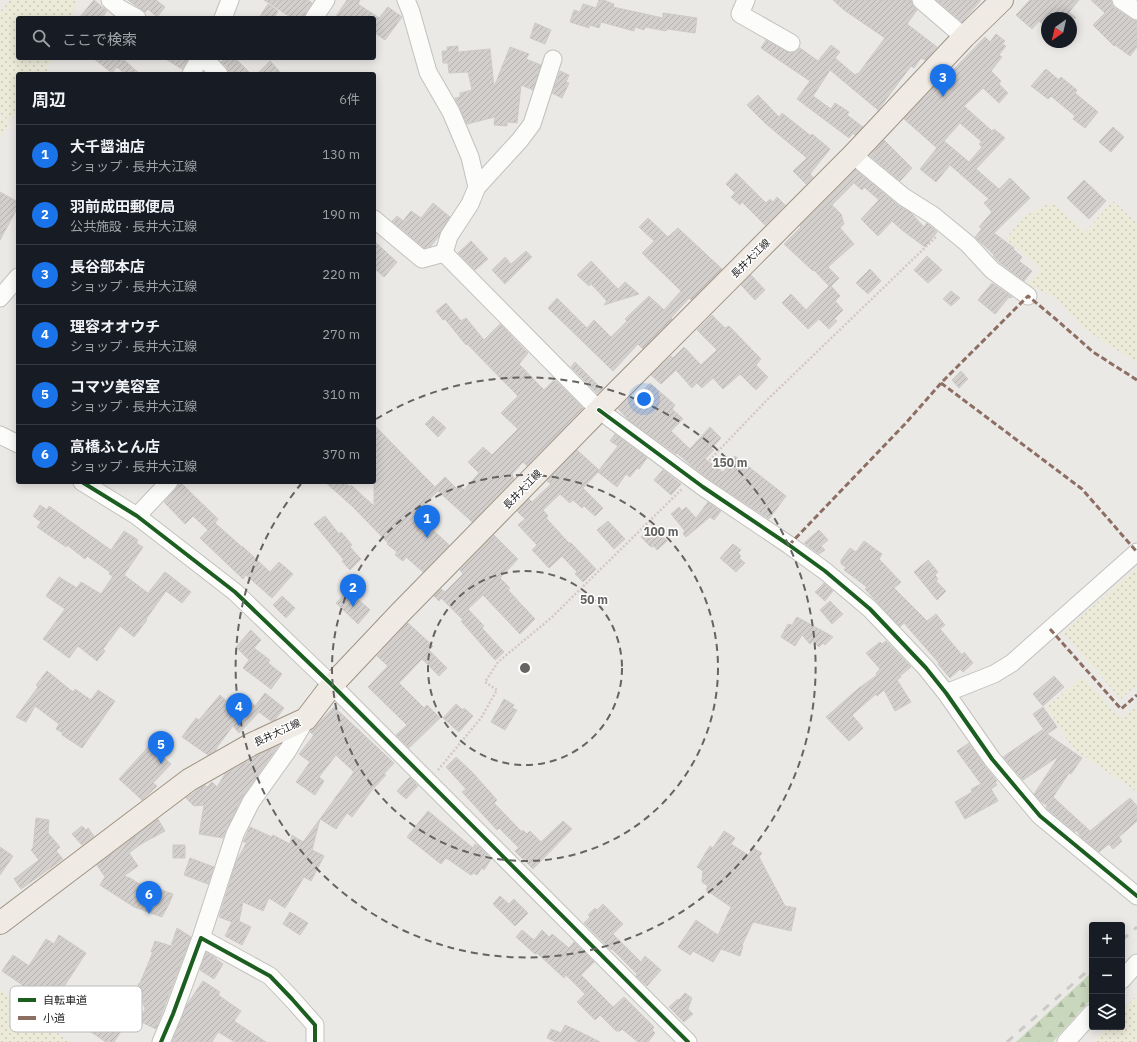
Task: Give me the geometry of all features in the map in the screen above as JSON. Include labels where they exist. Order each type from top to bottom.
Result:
[{"type":"main road","name":"長井大江線","points":[[0,923],[189,780],[252,744],[306,719],[332,685],[400,613],[599,410],[853,155],[964,37],[1002,0]]},
{"type":"street","points":[[110,0],[119,8],[133,16]]},
{"type":"street","points":[[224,16],[230,0]]},
{"type":"street","points":[[315,16],[326,0]]},
{"type":"street","points":[[406,0],[411,12],[428,72],[451,112],[470,157],[477,187]]},
{"type":"street","points":[[746,0],[740,14],[791,43]]},
{"type":"street","points":[[921,0],[964,37]]},
{"type":"street","points":[[1121,0],[1137,11]]},
{"type":"street","points":[[444,254],[449,236],[470,204],[477,187],[520,140],[532,124],[553,59]]},
{"type":"street","points":[[191,72],[199,60]]},
{"type":"street","points":[[206,60],[217,72]]},
{"type":"street","points":[[853,155],[904,196],[947,226],[968,244],[992,270],[1028,296]]},
{"type":"street","points":[[376,221],[422,259],[444,254]]},
{"type":"street","points":[[444,254],[599,410],[692,479],[825,571],[870,609],[926,668],[946,693],[992,759],[1040,816],[1137,896]]},
{"type":"street","points":[[0,298],[16,278]]},
{"type":"street","points":[[0,435],[16,443]]},
{"type":"street","points":[[85,484],[137,516],[235,592],[332,685],[688,1042]]},
{"type":"street","points":[[137,516],[167,484]]},
{"type":"street","points":[[946,693],[994,674],[1012,663],[1137,552]]},
{"type":"street","points":[[161,1042],[201,938],[235,834],[251,802],[288,750],[306,719]]},
{"type":"street","points":[[201,938],[270,976],[292,998],[314,1025],[315,1042]]},
{"type":"street","points":[[1125,977],[1137,963]]},
{"type":"street","points":[[1066,1042],[1089,1016]]},
{"type":"path","points":[[428,781],[481,718],[497,690],[485,682],[498,662],[551,618],[692,479],[766,401],[947,226]]},
{"type":"shaded area","points":[[10,0],[78,0],[71,16],[16,16],[16,60],[51,60],[47,72],[16,72],[16,114],[10,122],[0,113],[0,12]]},
{"type":"shaded area","points":[[0,115],[10,124],[0,138]]},
{"type":"shaded area","points":[[1113,201],[1137,223],[1137,363],[1086,330],[1057,299],[1027,284],[1041,269],[1006,239],[1023,217],[1052,202],[1085,232]]},
{"type":"shaded area","points":[[1137,567],[1137,685],[1121,699],[1063,633]]},
{"type":"shaded area","points":[[1082,677],[1122,719],[1137,706],[1137,792],[1073,749],[1047,707]]},
{"type":"shaded area","points":[[0,989],[10,997],[10,1032],[56,1032],[69,1042],[0,1042]]},
{"type":"shaded area","points":[[1137,995],[1137,1042],[1092,1042],[1104,1030],[1125,1030],[1125,1008]]},
{"type":"green space","points":[[1089,975],[1089,1001],[1053,1042],[1016,1042]]},
{"type":"building","points":[[94,0],[107,11],[103,16],[81,16]]},
{"type":"building","points":[[128,0],[156,0],[165,7],[158,16],[148,9],[145,12]]},
{"type":"building","points":[[264,0],[308,0],[312,3],[305,16],[289,16]]},
{"type":"building","points":[[347,0],[360,0],[358,4],[376,16],[336,16]]},
{"type":"building","points":[[599,0],[614,4],[613,7],[663,18],[663,13],[697,18],[695,33],[667,29],[666,31],[645,27],[644,30],[635,27],[634,31],[601,22],[599,28],[590,25],[589,28],[570,22],[574,10],[580,12],[583,4],[596,8]]},
{"type":"building","points":[[833,0],[911,0],[912,4],[917,10],[907,24],[937,47],[925,60],[921,58],[914,68],[911,66],[878,110],[830,70],[813,96],[831,109],[835,103],[849,112],[847,115],[863,127],[855,135],[853,133],[849,138],[797,99],[810,81],[761,48],[766,40],[791,53],[796,52],[800,48],[818,61],[831,45],[840,52],[835,58],[855,75],[857,73],[858,74],[885,38],[844,10]]},
{"type":"building","points":[[936,0],[981,0],[962,22]]},
{"type":"building","points":[[1030,0],[1079,0],[1069,12],[1041,12],[1041,23],[1039,21],[1032,29],[1016,15]]},
{"type":"building","points":[[1091,0],[1111,0],[1112,5],[1115,8],[1131,19],[1137,21],[1137,47],[1130,56],[1115,45],[1114,46],[1093,25],[1105,13]]},
{"type":"building","points":[[268,4],[278,11],[275,16],[260,16]]},
{"type":"building","points":[[388,7],[402,17],[385,40],[376,33],[376,16],[379,18]]},
{"type":"building","points":[[535,23],[551,30],[545,44],[530,38]]},
{"type":"building","points":[[996,34],[1005,41],[1002,44],[1006,46],[999,55],[1002,57],[991,71],[1001,81],[999,84],[1008,93],[999,103],[983,88],[964,106],[992,131],[994,129],[1005,138],[976,169],[999,189],[1010,178],[1030,198],[994,233],[1014,248],[1013,249],[1022,257],[1019,261],[1032,271],[1024,281],[999,262],[993,256],[994,255],[975,237],[982,229],[979,227],[992,212],[984,203],[989,199],[950,165],[936,182],[920,169],[937,148],[904,119],[951,69],[953,70],[985,37],[990,42]],"holes":[[[960,123],[982,142],[979,144],[982,147],[969,162],[944,141]]]},
{"type":"building","points":[[458,46],[458,52],[490,49],[494,87],[510,47],[529,54],[526,59],[541,65],[533,90],[521,85],[517,123],[507,122],[507,126],[494,125],[495,117],[467,124],[455,98],[460,97],[460,93],[472,90],[468,72],[449,73],[448,63],[443,63],[442,51],[447,51],[447,47]]},
{"type":"building","points":[[96,60],[124,60],[138,72],[123,72],[117,67],[113,72]]},
{"type":"building","points":[[167,60],[188,60],[182,69]]},
{"type":"building","points":[[223,60],[237,60],[249,72],[228,72],[227,67],[221,62]]},
{"type":"building","points":[[270,61],[280,72],[259,72]]},
{"type":"building","points":[[1046,69],[1059,80],[1061,77],[1077,90],[1075,93],[1098,112],[1085,128],[1073,119],[1075,116],[1051,96],[1048,99],[1031,86]]},
{"type":"building","points":[[560,71],[569,75],[566,82],[569,83],[562,98],[552,93]]},
{"type":"building","points":[[758,95],[779,117],[782,113],[830,149],[810,174],[813,177],[806,184],[793,171],[807,158],[766,124],[747,105]]},
{"type":"building","points":[[1113,127],[1124,137],[1111,152],[1099,142]]},
{"type":"building","points":[[884,140],[912,168],[900,181],[870,156]]},
{"type":"building","points":[[856,170],[898,205],[910,212],[924,227],[927,223],[937,232],[925,247],[892,221],[878,236],[861,219],[879,200],[864,187],[862,190],[854,183],[832,205],[841,214],[844,224],[840,228],[854,244],[828,267],[839,278],[831,286],[840,296],[835,301],[843,310],[834,319],[837,321],[829,329],[819,319],[808,329],[782,303],[791,294],[806,310],[829,286],[814,270],[813,271],[784,244]]},
{"type":"building","points":[[736,173],[766,203],[770,199],[773,202],[777,197],[785,205],[765,225],[742,202],[740,205],[731,197],[735,193],[726,184]]},
{"type":"building","points":[[1084,180],[1106,201],[1089,219],[1067,198]]},
{"type":"building","points":[[0,192],[16,201],[16,211],[0,240]]},
{"type":"building","points":[[433,203],[450,217],[431,246],[424,248],[392,221],[397,216],[403,221],[411,211],[421,218]]},
{"type":"building","points":[[648,218],[668,237],[678,228],[722,269],[691,300],[689,298],[671,318],[672,319],[643,349],[638,344],[613,371],[548,308],[557,298],[587,328],[594,320],[611,337],[627,321],[625,319],[649,296],[664,310],[681,291],[642,253],[654,241],[639,227]]},
{"type":"building","points":[[471,241],[488,259],[475,270],[458,253]]},
{"type":"building","points":[[376,243],[397,262],[384,277],[376,270]]},
{"type":"building","points":[[526,251],[532,257],[505,284],[492,270],[505,257],[511,264]]},
{"type":"building","points":[[927,256],[942,270],[928,283],[914,270]]},
{"type":"building","points":[[591,261],[618,289],[625,282],[639,294],[604,305],[607,301],[591,284],[589,286],[577,275]]},
{"type":"building","points":[[870,269],[881,281],[868,294],[856,283]]},
{"type":"building","points":[[751,275],[765,290],[755,300],[741,285]]},
{"type":"building","points":[[992,283],[1012,297],[1009,297],[995,314],[978,300]]},
{"type":"building","points":[[951,291],[960,298],[951,306],[943,299]]},
{"type":"building","points":[[446,303],[461,321],[466,318],[484,340],[500,324],[528,353],[519,364],[544,390],[553,381],[556,381],[583,408],[527,466],[523,462],[512,474],[514,479],[472,522],[438,491],[415,513],[449,545],[423,572],[406,557],[403,561],[395,555],[397,552],[387,544],[388,543],[352,506],[327,484],[347,484],[350,487],[351,485],[374,506],[374,484],[376,484],[376,427],[435,487],[445,477],[457,489],[460,486],[464,490],[479,473],[468,462],[483,447],[492,455],[518,429],[501,413],[518,396],[467,344],[466,345],[445,319],[443,320],[436,311]]},
{"type":"building","points":[[712,315],[725,328],[729,326],[761,359],[756,365],[768,377],[756,390],[740,374],[723,389],[713,378],[702,388],[697,383],[692,388],[676,370],[661,384],[651,375],[671,356],[673,358],[684,347],[701,365],[717,350],[697,330]]},
{"type":"building","points":[[575,362],[602,389],[597,393],[571,367]]},
{"type":"building","points":[[961,371],[968,379],[959,388],[952,380]]},
{"type":"building","points":[[650,383],[675,405],[672,409],[683,419],[671,431],[690,449],[710,427],[721,438],[711,449],[714,450],[705,459],[723,472],[735,456],[786,496],[769,519],[710,480],[677,453],[676,454],[630,421],[618,409],[631,396],[635,400]]},
{"type":"building","points":[[433,416],[446,428],[438,437],[425,424]]},
{"type":"building","points":[[615,434],[647,458],[639,469],[637,468],[630,477],[626,474],[617,487],[598,472],[583,488],[603,508],[595,516],[584,506],[582,508],[573,500],[570,503],[560,494],[543,510],[548,516],[546,518],[596,569],[583,582],[575,574],[577,572],[562,556],[549,568],[532,550],[537,545],[518,525],[525,519],[517,511],[529,499],[532,502],[551,484],[547,481],[577,450],[599,470],[618,446],[610,441]]},
{"type":"building","points":[[663,470],[681,484],[671,495],[654,480]]},
{"type":"building","points":[[178,484],[182,484],[218,519],[215,523],[270,572],[279,562],[293,574],[272,598],[246,575],[243,579],[200,538],[208,530],[193,516],[185,524],[164,502],[176,489]]},
{"type":"building","points":[[708,502],[721,511],[714,520],[710,517],[686,537],[683,534],[685,531],[671,514],[679,507],[682,511],[686,507],[696,518]]},
{"type":"building","points":[[40,505],[47,510],[49,506],[111,550],[124,531],[138,540],[136,543],[143,547],[124,575],[148,593],[165,572],[191,592],[182,603],[166,591],[134,637],[120,626],[103,649],[105,651],[97,661],[78,646],[69,658],[43,639],[65,609],[46,596],[59,577],[77,588],[81,582],[101,594],[113,576],[109,574],[110,572],[87,556],[85,559],[67,545],[66,547],[37,527],[41,522],[33,516]]},
{"type":"building","points":[[325,516],[339,534],[341,532],[352,545],[350,547],[361,559],[350,570],[342,561],[344,560],[314,524]]},
{"type":"building","points":[[608,521],[625,539],[614,549],[597,530]]},
{"type":"building","points":[[654,527],[667,541],[657,550],[654,546],[651,547],[641,537]]},
{"type":"building","points":[[819,530],[828,540],[821,546],[825,550],[819,554],[804,543]]},
{"type":"building","points":[[494,535],[518,559],[500,578],[510,588],[508,590],[535,619],[520,634],[483,595],[468,609],[484,626],[482,628],[504,652],[495,660],[461,621],[463,620],[441,598],[439,601],[434,596],[441,589],[445,592],[463,574],[460,570]]},
{"type":"building","points":[[864,541],[882,554],[879,559],[901,582],[894,588],[927,621],[936,614],[945,625],[940,629],[962,655],[964,652],[973,663],[963,672],[960,669],[950,678],[904,623],[900,627],[865,589],[867,587],[844,570],[846,567],[841,564],[841,560],[850,548],[856,552]]},
{"type":"building","points":[[733,544],[741,550],[738,553],[741,556],[739,558],[745,563],[736,572],[720,558]]},
{"type":"building","points":[[928,560],[938,572],[935,575],[938,579],[936,581],[946,591],[937,600],[914,572]]},
{"type":"building","points":[[824,583],[833,591],[825,601],[815,592]]},
{"type":"building","points":[[348,590],[370,610],[358,624],[336,603]]},
{"type":"building","points":[[282,596],[295,608],[286,618],[273,605]]},
{"type":"building","points":[[830,601],[843,614],[832,624],[820,610]]},
{"type":"building","points":[[797,617],[833,637],[825,645],[823,643],[819,647],[813,641],[810,644],[802,635],[795,646],[781,637],[788,624],[792,625]]},
{"type":"building","points":[[408,623],[433,646],[429,650],[447,668],[439,676],[422,659],[399,683],[424,708],[427,705],[440,718],[409,748],[396,735],[407,725],[368,687],[388,666],[377,656]]},
{"type":"building","points":[[251,630],[261,640],[254,648],[270,660],[268,663],[282,674],[271,689],[243,668],[249,660],[236,647]]},
{"type":"building","points":[[886,641],[911,667],[897,680],[911,702],[895,711],[884,690],[877,696],[876,694],[852,715],[863,728],[849,741],[826,717],[859,688],[877,675],[876,673],[880,669],[866,653],[880,642],[882,644]]},
{"type":"building","points":[[47,671],[73,692],[75,689],[91,700],[98,690],[115,701],[82,748],[62,735],[63,733],[56,729],[59,724],[35,706],[26,722],[16,717],[38,687],[36,685]]},
{"type":"building","points":[[1054,676],[1064,687],[1043,706],[1033,694]]},
{"type":"building","points":[[265,693],[284,708],[275,720],[271,721],[259,712],[239,733],[233,726],[216,750],[208,755],[182,737],[196,718],[199,720],[220,695],[237,711],[246,698],[255,706]]},
{"type":"building","points":[[504,699],[514,705],[512,708],[517,710],[505,730],[491,722]]},
{"type":"building","points":[[456,704],[463,710],[464,708],[473,716],[459,732],[443,718]]},
{"type":"building","points":[[334,707],[394,763],[352,817],[347,813],[336,829],[320,819],[354,772],[336,755],[319,777],[324,781],[315,795],[296,782],[310,762],[299,754],[314,735],[310,732]]},
{"type":"building","points":[[1043,707],[1057,727],[1047,734],[1082,758],[1071,774],[1069,773],[1053,797],[1090,831],[1130,798],[1137,806],[1137,821],[1119,837],[1122,841],[1113,849],[1109,844],[1099,852],[1081,837],[1076,830],[1075,832],[1047,809],[1046,807],[1048,806],[1040,801],[1034,794],[1059,756],[1023,780],[1003,757],[1042,730],[1046,733],[1033,714]]},
{"type":"building","points":[[969,743],[997,781],[995,782],[997,785],[991,789],[998,801],[965,819],[955,802],[972,792],[971,789],[981,784],[957,751]]},
{"type":"building","points":[[150,745],[171,764],[153,783],[157,786],[142,800],[119,779]]},
{"type":"building","points":[[279,745],[243,796],[223,838],[199,834],[204,805],[194,806],[186,798],[205,785],[207,787],[212,782],[217,787],[225,774]]},
{"type":"building","points":[[456,757],[473,773],[497,800],[494,803],[522,832],[523,830],[527,834],[530,831],[541,842],[563,821],[572,829],[533,869],[515,851],[519,848],[499,828],[497,830],[462,792],[466,789],[446,767]]},
{"type":"building","points":[[410,777],[418,786],[406,799],[397,791]]},
{"type":"building","points":[[428,811],[473,848],[475,844],[480,847],[491,859],[484,870],[482,868],[477,875],[474,873],[471,875],[446,858],[441,864],[407,837]]},
{"type":"building","points":[[36,818],[49,820],[48,833],[60,847],[56,851],[63,859],[21,889],[14,879],[39,860],[31,850],[33,848]]},
{"type":"building","points":[[158,819],[165,831],[141,844],[129,853],[138,866],[124,876],[149,890],[150,886],[173,894],[162,917],[134,907],[100,885],[105,877],[97,865]]},
{"type":"building","points":[[320,819],[312,850],[324,856],[311,881],[304,877],[285,908],[269,898],[263,911],[243,902],[239,921],[251,927],[242,945],[225,936],[232,922],[219,917],[236,862],[247,842],[243,842],[250,827],[272,837],[273,835],[290,844],[292,835],[303,842]]},
{"type":"building","points":[[82,826],[86,830],[88,828],[94,836],[82,845],[72,834]]},
{"type":"building","points":[[724,831],[735,838],[731,844],[748,855],[753,848],[762,853],[759,857],[785,906],[796,908],[791,931],[753,922],[742,945],[740,956],[721,949],[713,962],[693,951],[690,955],[678,947],[696,920],[718,935],[731,907],[706,890],[708,886],[702,882],[703,871],[697,867],[710,846],[713,848]]},
{"type":"building","points":[[173,845],[185,845],[185,858],[173,858]]},
{"type":"building","points":[[0,847],[13,856],[0,875]]},
{"type":"building","points":[[190,858],[214,867],[208,884],[184,875]]},
{"type":"building","points":[[500,896],[509,904],[514,899],[528,913],[515,926],[493,904]]},
{"type":"building","points":[[603,904],[623,924],[613,934],[641,962],[645,956],[661,970],[647,986],[612,949],[611,950],[584,923],[590,917],[588,915],[595,908],[597,910]]},
{"type":"building","points":[[290,912],[308,923],[300,935],[283,924]]},
{"type":"building","points":[[177,928],[191,937],[156,1029],[142,1022],[142,1015],[145,1009],[142,998],[142,986],[139,986],[138,984],[140,983],[153,952],[151,952],[155,941],[171,946]]},
{"type":"building","points":[[522,930],[534,940],[542,930],[549,937],[552,934],[569,948],[574,942],[594,962],[581,975],[613,1007],[624,997],[654,1027],[652,1030],[655,1033],[648,1042],[638,1042],[622,1029],[620,1031],[616,1031],[600,1015],[595,1020],[577,1002],[585,994],[566,975],[564,978],[537,953],[535,954],[516,937]]},
{"type":"building","points":[[59,935],[86,953],[64,986],[24,986],[2,971],[13,955],[29,966],[46,939],[54,944]]},
{"type":"building","points":[[206,952],[223,964],[214,979],[200,970]]},
{"type":"building","points":[[203,981],[220,992],[218,995],[241,1011],[234,1021],[266,1042],[235,1042],[218,1032],[212,1042],[172,1042],[186,1006]]},
{"type":"building","points":[[685,993],[692,998],[688,1009],[693,1014],[684,1022],[669,1007],[678,999],[679,1000]]},
{"type":"building","points":[[565,1025],[600,1042],[556,1042],[547,1038],[551,1029],[561,1033]]},
{"type":"building","points":[[91,1032],[121,1032],[114,1042],[106,1042]]},
{"type":"railway","points":[[1125,937],[1137,927]]},
{"type":"railway","points":[[1007,1042],[1089,970]]},
{"type":"marked path","points":[[789,545],[905,424],[941,383],[1028,296],[1093,352],[1137,380]]},
{"type":"marked path","points":[[941,383],[1082,489],[1137,552]]},
{"type":"marked path","points":[[1050,629],[1121,709],[1137,695]]},
{"type":"cycle path","points":[[599,410],[703,487],[825,571],[870,609],[926,668],[946,693],[992,759],[1040,816],[1137,896]]},
{"type":"cycle path","points":[[85,484],[137,516],[235,592],[332,685],[688,1042]]},
{"type":"cycle path","points":[[161,1042],[201,938],[270,976],[315,1025],[315,1042]]},
{"type":"place","name":"長谷部本店","points":[[943,97]]},
{"type":"place","name":"大千醤油店","points":[[427,538]]},
{"type":"place","name":"羽前成田郵便局","points":[[353,607]]},
{"type":"place","name":"理容オオウチ","points":[[239,726]]},
{"type":"place","name":"コマツ美容室","points":[[161,764]]},
{"type":"place","name":"高橋ふとん店","points":[[149,914]]}]
